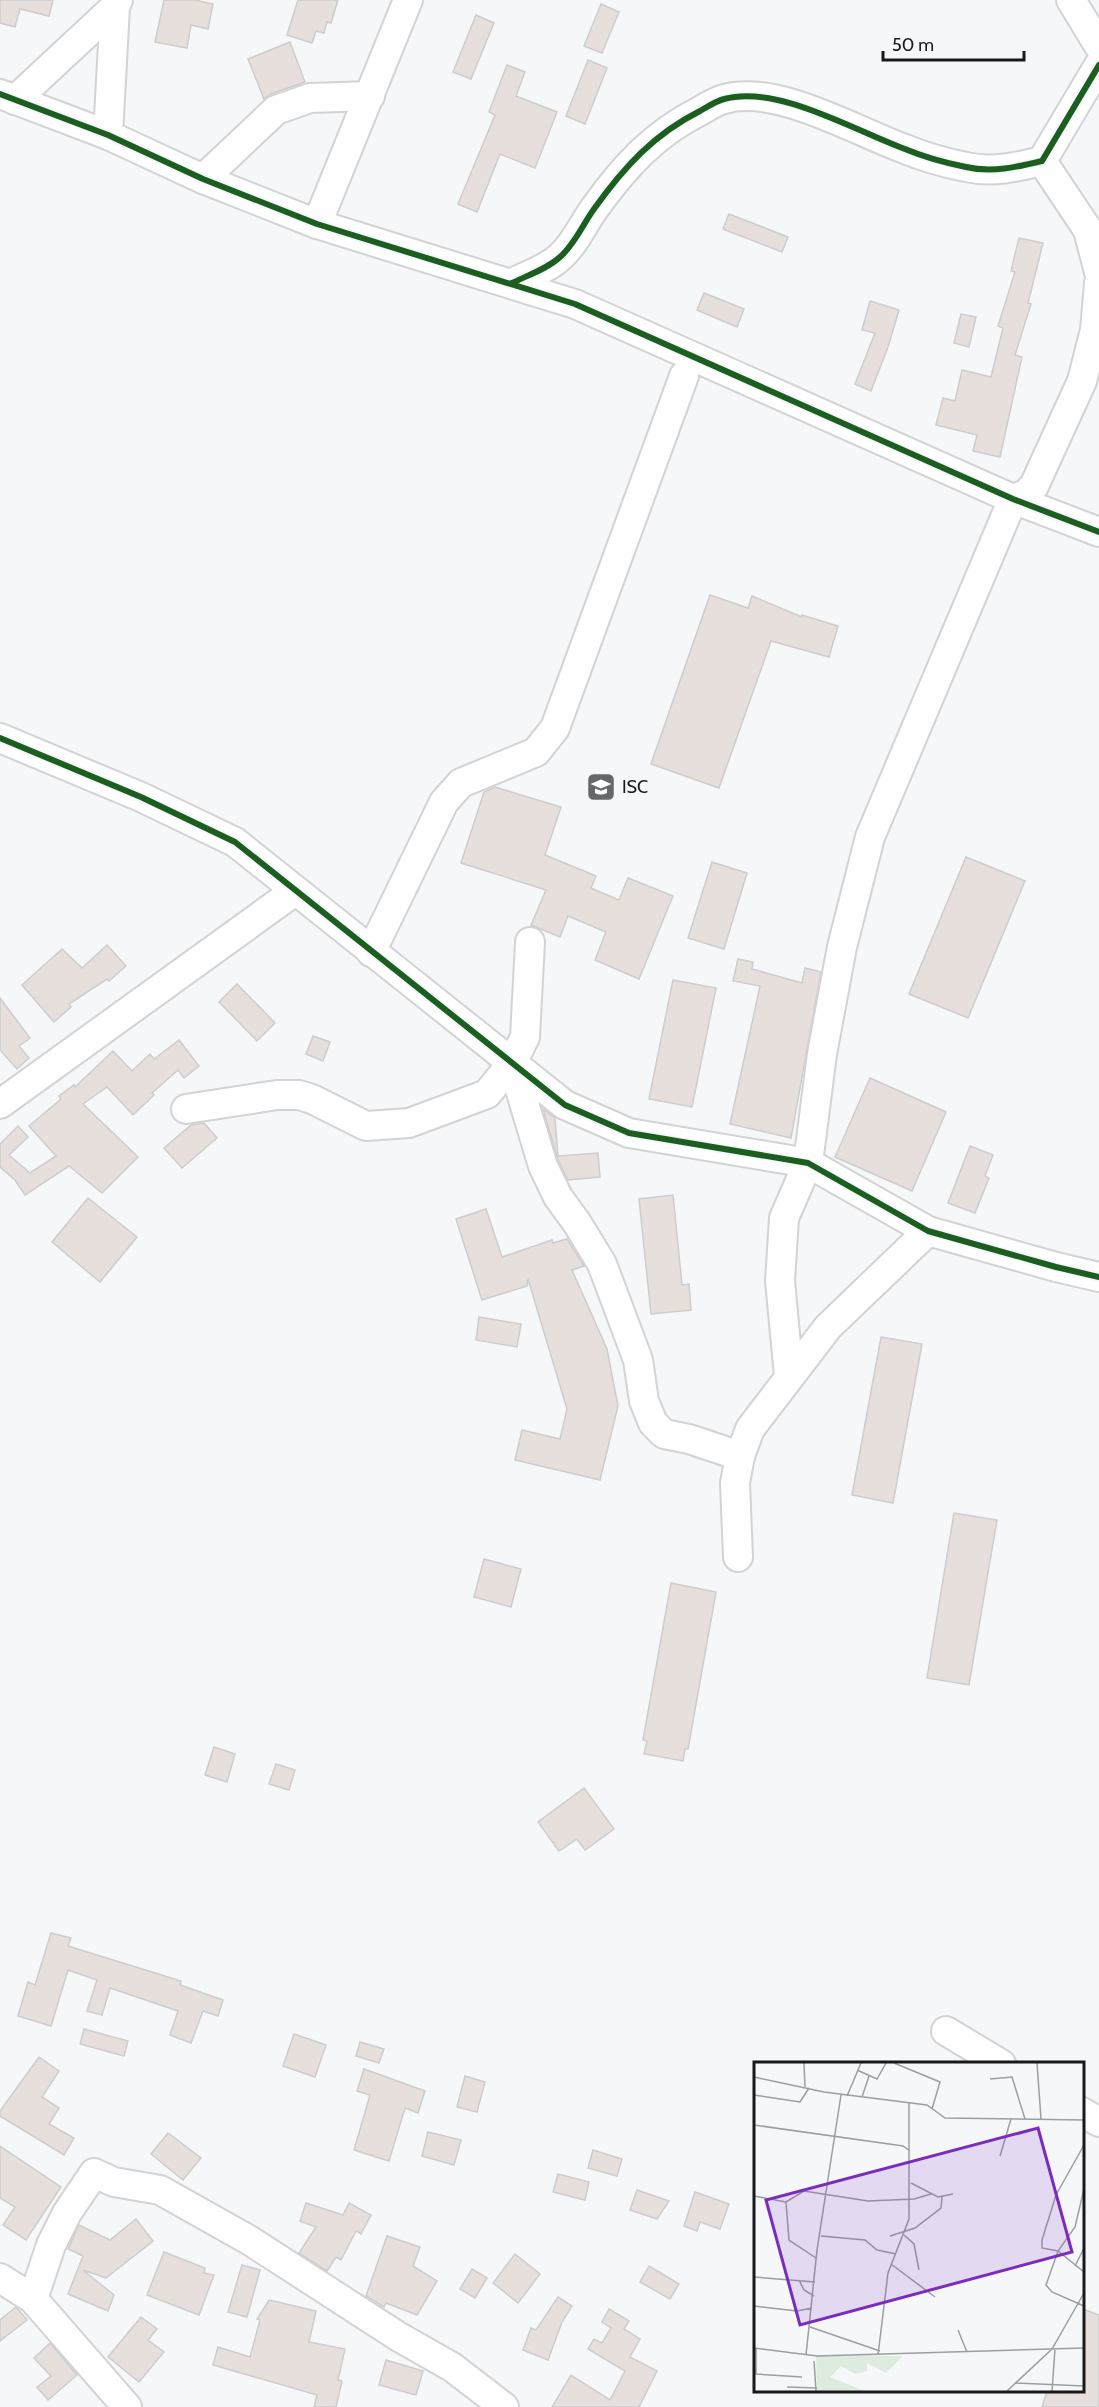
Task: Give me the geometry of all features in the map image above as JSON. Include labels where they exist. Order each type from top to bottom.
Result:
[{"type":"street","points":[[317,224],[408,0]]},
{"type":"street","points":[[1071,0],[1099,46]]},
{"type":"street","points":[[117,4],[8,97],[108,135],[203,179],[317,224],[575,304],[1013,499],[1099,532]]},
{"type":"street","points":[[108,135],[117,4]]},
{"type":"street","points":[[512,283],[544,268],[560,256],[577,236],[603,196],[642,149],[674,124],[722,99],[747,95],[770,98],[840,120],[906,150],[968,168],[1007,170],[1042,160],[1099,65]]},
{"type":"street","points":[[203,179],[276,110],[310,98],[370,96]]},
{"type":"street","points":[[1042,160],[1088,230],[1099,272]]},
{"type":"street","points":[[789,1376],[780,1281],[784,1218],[808,1163],[822,1054],[842,947],[870,837],[1013,499],[1026,494],[1034,486],[1082,381],[1095,330],[1099,283]]},
{"type":"street","points":[[656,339],[684,376]]},
{"type":"street","points":[[684,376],[721,368]]},
{"type":"street","points":[[371,952],[444,802],[461,783],[536,752],[555,728],[684,376]]},
{"type":"street","points":[[0,738],[141,797],[234,842],[565,1105],[629,1133],[808,1163],[928,1231],[1099,1277]]},
{"type":"street","points":[[0,1104],[295,891]]},
{"type":"street","points":[[186,1109],[276,1095],[299,1095],[366,1125],[409,1123],[487,1094],[512,1063],[525,1037],[530,942]]},
{"type":"street","points":[[512,1063],[543,1166],[558,1197],[602,1264],[638,1360],[644,1401],[653,1423],[664,1434],[689,1439],[740,1456]]},
{"type":"street","points":[[738,1557],[735,1483],[740,1456],[750,1429],[828,1327],[928,1231]]},
{"type":"street","points":[[946,2031],[998,2062]]},
{"type":"street","points":[[1084,2113],[1099,2122]]},
{"type":"street","points":[[33,2299],[51,2245],[67,2213],[94,2173],[114,2182],[160,2190],[249,2240],[399,2337],[452,2367],[504,2407]]},
{"type":"street","points":[[0,2278],[33,2299],[127,2407]]},
{"type":"street","points":[[0,2302],[33,2299]]},
{"type":"building","points":[[0,0],[53,0],[49,16],[20,9],[15,27],[0,23]]},
{"type":"building","points":[[164,0],[195,0],[213,4],[208,29],[191,25],[187,48],[155,42]]},
{"type":"building","points":[[298,0],[338,0],[331,23],[327,22],[324,33],[316,31],[312,43],[287,35]]},
{"type":"building","points":[[601,4],[619,12],[602,53],[584,46]]},
{"type":"building","points":[[476,15],[494,23],[471,79],[453,72]]},
{"type":"building","points":[[290,42],[305,82],[271,94],[264,99],[248,59]]},
{"type":"building","points":[[588,60],[607,68],[585,124],[566,116]]},
{"type":"building","points":[[507,65],[525,72],[516,96],[557,112],[535,168],[500,154],[477,212],[458,204],[495,115],[489,112]]},
{"type":"building","points":[[729,214],[788,237],[782,252],[723,229]]},
{"type":"building","points":[[1019,238],[1043,243],[1028,303],[1031,304],[1015,355],[1022,357],[1000,457],[973,451],[977,435],[936,425],[943,398],[955,401],[962,370],[991,377],[1003,328],[998,326],[1015,272],[1011,271]]},
{"type":"building","points":[[704,293],[744,309],[737,327],[697,310]]},
{"type":"building","points":[[870,301],[899,310],[871,391],[855,384],[875,333],[862,330]]},
{"type":"building","points":[[961,314],[976,317],[969,347],[954,343]]},
{"type":"building","points":[[710,595],[748,608],[752,596],[802,617],[802,615],[838,626],[829,657],[771,641],[719,788],[651,764]]},
{"type":"building","points":[[495,787],[561,807],[545,855],[596,876],[591,888],[619,900],[628,878],[673,896],[639,979],[595,960],[606,932],[568,916],[560,937],[531,925],[546,890],[461,863],[484,792]]},
{"type":"building","points":[[966,857],[1025,881],[968,1018],[909,994]]},
{"type":"building","points":[[712,862],[747,873],[724,949],[688,938]]},
{"type":"building","points":[[107,945],[126,966],[109,981],[107,979],[69,1004],[71,1007],[54,1022],[22,985],[62,949],[82,968]]},
{"type":"building","points":[[738,959],[753,962],[752,969],[802,983],[805,968],[821,972],[791,1138],[730,1124],[760,986],[733,981]]},
{"type":"building","points":[[673,980],[716,988],[692,1107],[649,1099]]},
{"type":"building","points":[[237,984],[275,1023],[257,1041],[219,1002]]},
{"type":"building","points":[[0,998],[30,1038],[19,1046],[29,1058],[17,1069],[0,1050]]},
{"type":"building","points":[[313,1036],[330,1042],[323,1061],[306,1054]]},
{"type":"building","points":[[179,1040],[199,1066],[184,1078],[178,1070],[152,1093],[154,1095],[133,1115],[107,1087],[83,1104],[138,1157],[102,1193],[69,1166],[25,1195],[15,1180],[0,1167],[0,1144],[18,1126],[28,1137],[9,1155],[30,1173],[56,1156],[29,1126],[61,1099],[59,1096],[74,1085],[75,1087],[113,1051],[132,1071],[150,1054],[154,1059]]},
{"type":"building","points":[[870,1078],[946,1112],[912,1191],[835,1157]]},
{"type":"building","points":[[543,1109],[555,1118],[558,1156],[598,1153],[600,1177],[568,1180],[558,1160]]},
{"type":"building","points":[[204,1123],[217,1138],[182,1168],[164,1148],[191,1125]]},
{"type":"building","points":[[970,1146],[993,1155],[985,1176],[989,1178],[975,1213],[948,1203]]},
{"type":"building","points":[[673,1195],[682,1285],[689,1284],[691,1310],[651,1314],[639,1199]]},
{"type":"building","points":[[88,1198],[137,1237],[100,1282],[52,1242]]},
{"type":"building","points":[[486,1209],[502,1257],[552,1240],[553,1243],[567,1239],[584,1266],[572,1270],[607,1349],[618,1406],[600,1480],[515,1460],[522,1430],[560,1439],[567,1409],[528,1279],[527,1286],[482,1300],[456,1219]]},
{"type":"building","points":[[479,1317],[521,1324],[517,1347],[476,1340]]},
{"type":"building","points":[[881,1337],[922,1344],[893,1503],[852,1495]]},
{"type":"building","points":[[954,1513],[997,1520],[969,1685],[927,1678]]},
{"type":"building","points":[[484,1559],[521,1569],[511,1607],[474,1597]]},
{"type":"building","points":[[671,1583],[716,1592],[688,1749],[685,1749],[683,1761],[644,1754],[647,1741],[643,1740]]},
{"type":"building","points":[[214,1747],[235,1754],[227,1782],[205,1775]]},
{"type":"building","points":[[276,1764],[295,1770],[289,1790],[269,1784]]},
{"type":"building","points":[[584,1788],[614,1829],[585,1850],[577,1839],[559,1851],[538,1822]]},
{"type":"building","points":[[51,1933],[71,1938],[68,1946],[181,1981],[180,1985],[223,2000],[218,2016],[203,2011],[191,2043],[170,2035],[178,2011],[110,1988],[102,2015],[87,2011],[97,1980],[68,1970],[51,2026],[18,2016],[28,1982],[35,1985]]},
{"type":"building","points":[[84,2029],[128,2041],[124,2056],[80,2044]]},
{"type":"building","points":[[294,2034],[326,2045],[315,2077],[283,2066]]},
{"type":"building","points":[[360,2042],[384,2049],[379,2063],[356,2056]]},
{"type":"building","points":[[39,2057],[59,2071],[42,2097],[59,2108],[49,2124],[74,2138],[64,2155],[0,2116],[0,2111]]},
{"type":"building","points":[[364,2069],[425,2091],[418,2113],[405,2108],[389,2161],[354,2150],[370,2095],[357,2091]]},
{"type":"building","points":[[465,2076],[485,2082],[477,2112],[457,2107]]},
{"type":"building","points":[[428,2132],[461,2140],[454,2165],[422,2156]]},
{"type":"building","points":[[168,2133],[201,2158],[183,2180],[151,2154]]},
{"type":"building","points":[[0,2146],[61,2187],[26,2240],[3,2225],[15,2207],[0,2198]]},
{"type":"building","points":[[593,2150],[622,2159],[617,2176],[588,2168]]},
{"type":"building","points":[[558,2174],[589,2182],[585,2200],[553,2192]]},
{"type":"building","points":[[637,2190],[669,2201],[657,2219],[630,2210]]},
{"type":"building","points":[[695,2192],[729,2204],[720,2229],[700,2222],[697,2231],[684,2226]]},
{"type":"building","points":[[306,2203],[343,2215],[349,2203],[371,2215],[361,2234],[356,2231],[341,2260],[336,2257],[327,2271],[299,2253],[316,2227],[300,2221]]},
{"type":"building","points":[[136,2219],[153,2241],[106,2278],[83,2270],[114,2295],[108,2311],[68,2294],[83,2256],[68,2249],[79,2225],[110,2240]]},
{"type":"building","points":[[387,2236],[420,2247],[413,2266],[437,2281],[417,2315],[386,2303],[384,2307],[366,2296]]},
{"type":"building","points":[[164,2252],[205,2268],[204,2273],[214,2275],[199,2315],[147,2295]]},
{"type":"building","points":[[515,2254],[540,2274],[518,2303],[493,2283]]},
{"type":"building","points":[[242,2265],[260,2270],[247,2317],[228,2312]]},
{"type":"building","points":[[649,2266],[679,2284],[670,2299],[640,2282]]},
{"type":"building","points":[[472,2269],[487,2278],[475,2298],[460,2289]]},
{"type":"building","points":[[558,2297],[572,2306],[562,2322],[548,2360],[523,2350],[531,2328],[536,2330]]},
{"type":"building","points":[[269,2300],[316,2311],[309,2342],[345,2349],[338,2380],[342,2381],[336,2407],[314,2407],[317,2395],[213,2365],[218,2347],[250,2357],[260,2320],[257,2319]]},
{"type":"building","points":[[16,2307],[27,2320],[0,2341],[0,2320]]},
{"type":"building","points":[[609,2309],[629,2321],[624,2329],[640,2339],[630,2357],[657,2371],[639,2407],[552,2407],[571,2375],[610,2400],[625,2371],[588,2349],[594,2339],[602,2343],[611,2328],[602,2322]]},
{"type":"building","points":[[1084,2309],[1099,2315],[1099,2407],[1042,2407],[1047,2392],[1084,2392]]},
{"type":"building","points":[[141,2317],[157,2329],[148,2340],[164,2352],[139,2382],[108,2357]]},
{"type":"building","points":[[50,2343],[77,2375],[48,2400],[37,2387],[51,2376],[34,2358]]},
{"type":"building","points":[[386,2360],[423,2371],[416,2395],[379,2385]]},
{"type":"cycle path","points":[[512,283],[549,265],[565,252],[617,179],[654,141],[683,120],[721,100],[745,96],[791,103],[927,157],[976,169],[1004,168],[1042,161],[1099,65]]},
{"type":"cycle path","points":[[0,94],[108,135],[203,179],[317,224],[575,304],[1013,499],[1099,532]]},
{"type":"cycle path","points":[[0,738],[141,797],[235,842],[565,1105],[629,1133],[808,1163],[928,1231],[1099,1277]]},
{"type":"place","name":"ISC","points":[[601,787]]}]
